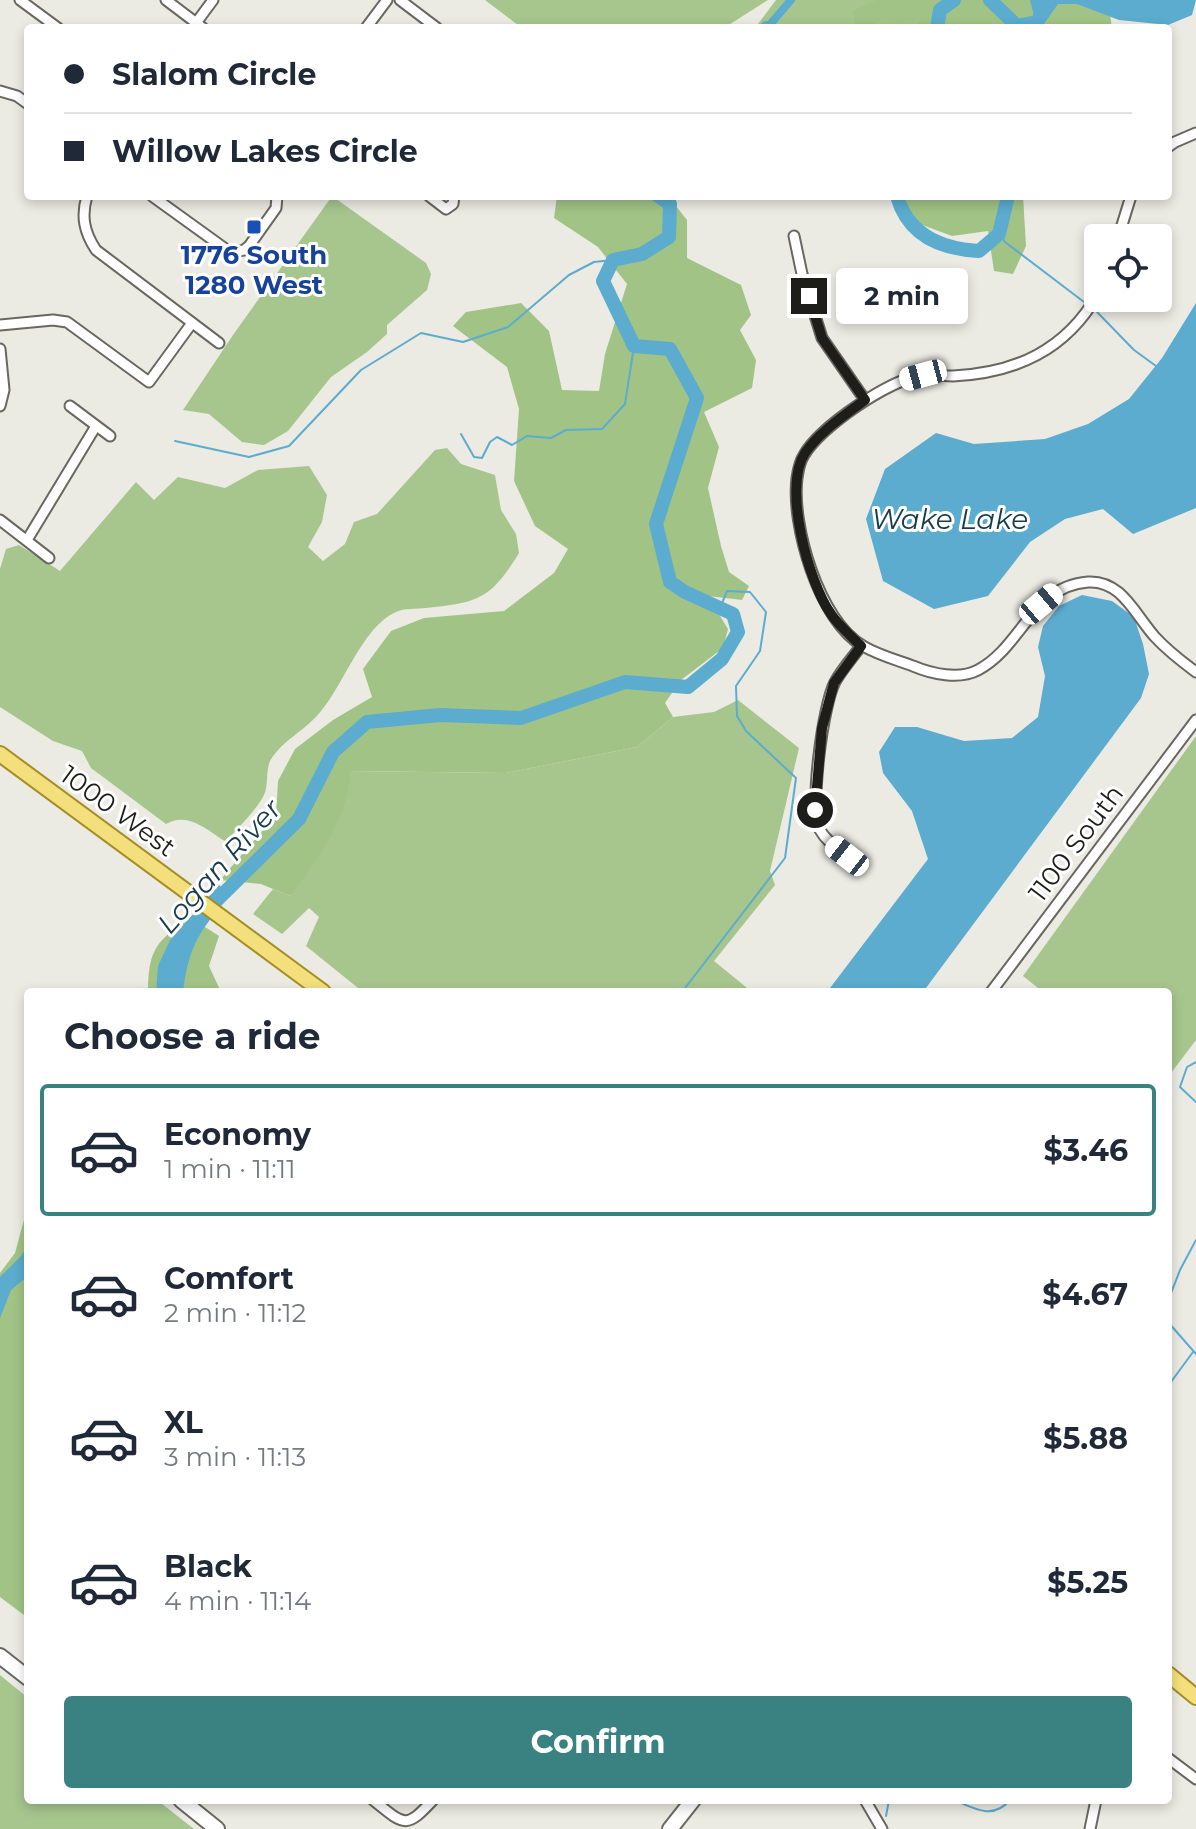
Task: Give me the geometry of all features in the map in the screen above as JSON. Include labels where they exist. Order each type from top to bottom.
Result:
[{"type":"main road","name":"1000 West","points":[[0,754],[318,988]]},
{"type":"main road","points":[[1172,1677],[1196,1697]]},
{"type":"street","points":[[20,0],[53,24]]},
{"type":"street","points":[[166,0],[199,24]]},
{"type":"street","points":[[201,24],[213,0]]},
{"type":"street","points":[[369,24],[387,0]]},
{"type":"street","points":[[400,0],[432,24]]},
{"type":"street","points":[[0,91],[24,101]]},
{"type":"street","points":[[1172,145],[1196,133]]},
{"type":"street","points":[[86,200],[83,216],[86,233],[96,250],[219,343]]},
{"type":"street","points":[[157,200],[227,252],[238,253],[249,246],[276,208],[277,200]]},
{"type":"street","points":[[434,200],[446,209],[454,200]]},
{"type":"street","points":[[1122,224],[1130,200]]},
{"type":"street","points":[[794,236],[822,338],[865,400]]},
{"type":"street","points":[[1088,312],[1069,333],[1028,361],[991,371],[953,376],[923,375],[896,383],[865,400],[821,435],[803,456],[797,489],[796,513],[814,580],[831,614],[861,646],[919,669],[955,676],[976,672],[998,656],[1041,604],[1059,589],[1089,582],[1108,585],[1125,597],[1153,635],[1196,672]]},
{"type":"street","points":[[0,325],[53,320],[67,322],[149,382],[192,323]]},
{"type":"street","points":[[0,349],[4,390],[0,406]]},
{"type":"street","points":[[70,406],[110,436]]},
{"type":"street","points":[[27,540],[96,426]]},
{"type":"street","points":[[0,520],[49,558]]},
{"type":"street","points":[[847,856],[825,838],[818,826],[815,810],[822,728],[834,683],[861,646]]},
{"type":"street","name":"1100 South","points":[[994,988],[1196,720]]},
{"type":"street","points":[[0,1656],[24,1675]]},
{"type":"street","points":[[1172,1761],[1196,1779]]},
{"type":"street","points":[[186,1804],[217,1829]]},
{"type":"street","points":[[378,1804],[401,1822],[410,1824],[418,1821],[430,1804]]},
{"type":"street","points":[[670,1829],[690,1804]]},
{"type":"street","points":[[867,1804],[882,1829]]},
{"type":"street","points":[[1090,1829],[1095,1804]]},
{"type":"green space","points":[[485,0],[768,0],[730,24],[517,24]]},
{"type":"green space","points":[[776,0],[1074,0],[1056,24],[758,24]]},
{"type":"green space","points":[[876,0],[1108,0],[1111,24],[918,24],[920,19],[902,23],[884,19],[875,24],[855,24],[853,11]]},
{"type":"green space","points":[[329,200],[338,200],[426,263],[431,274],[427,290],[387,325],[387,334],[331,377],[288,431],[264,445],[242,442],[209,414],[183,410]]},
{"type":"green space","points":[[556,200],[671,200],[687,220],[687,258],[741,285],[751,315],[740,330],[756,360],[752,388],[704,412],[719,447],[708,488],[721,546],[729,572],[749,586],[742,600],[708,596],[728,629],[723,648],[681,680],[665,703],[673,717],[637,747],[506,773],[350,771],[349,788],[338,821],[321,853],[290,896],[261,884],[220,880],[276,815],[278,781],[295,749],[333,720],[372,697],[363,669],[391,631],[424,618],[504,611],[554,573],[568,549],[535,526],[514,481],[519,409],[507,367],[453,326],[466,312],[521,303],[549,331],[562,390],[599,391],[605,354],[627,284],[598,247],[554,218]]},
{"type":"green space","points":[[899,200],[1023,200],[1026,246],[1013,274],[994,271],[988,231],[952,236],[917,223]]},
{"type":"green space","points":[[447,448],[461,464],[495,475],[501,510],[516,534],[519,553],[500,580],[482,596],[459,604],[396,612],[372,631],[325,706],[271,759],[264,795],[226,842],[189,821],[166,824],[91,768],[82,751],[53,741],[0,707],[0,569],[6,549],[19,545],[60,571],[136,482],[154,500],[178,477],[225,488],[258,470],[309,466],[327,495],[322,522],[308,547],[323,561],[345,544],[354,522],[377,514],[435,450]]},
{"type":"green space","points":[[738,700],[799,748],[770,871],[775,885],[714,961],[747,988],[358,988],[306,946],[319,917],[309,908],[282,934],[253,914],[273,889],[290,896],[349,771],[506,773],[637,747],[673,717],[714,712]]},
{"type":"green space","points":[[1196,736],[1196,1040],[1172,1072],[1172,988],[1038,988],[1023,976]]},
{"type":"green space","points":[[191,918],[219,936],[209,966],[219,988],[148,988],[153,955],[170,933]]},
{"type":"green space","points":[[24,1220],[24,1615],[0,1597],[0,1273],[15,1253]]},
{"type":"green space","points":[[0,1675],[24,1695],[24,1804],[162,1804],[194,1829],[0,1829]]},
{"type":"water","points":[[1030,0],[1196,0],[1192,15],[1170,24],[1119,20],[1077,4],[1058,4],[1044,24],[1036,24]]},
{"type":"water","name":"Wake Lake","points":[[1196,303],[1196,508],[1133,534],[1103,509],[1065,519],[1030,542],[988,596],[934,609],[883,581],[866,519],[885,469],[936,433],[974,444],[1045,439],[1088,424],[1129,399],[1162,358]]},
{"type":"water","points":[[1082,595],[1112,601],[1134,617],[1149,674],[1141,698],[926,988],[830,988],[928,859],[912,811],[883,773],[879,752],[895,727],[917,727],[964,741],[1012,738],[1038,717],[1045,676],[1038,647],[1043,626],[1059,606]]},
{"type":"water","points":[[219,885],[230,895],[198,939],[184,988],[156,988],[158,966],[170,940]]},
{"type":"water","points":[[24,1251],[24,1279],[11,1290],[0,1318],[0,1277]]},
{"type":"waterway","points":[[770,24],[791,0]]},
{"type":"waterway","name":"Logan River","points":[[938,24],[940,10],[954,0]]},
{"type":"waterway","name":"Logan River","points":[[990,0],[1015,24]]},
{"type":"waterway","name":"Logan River","points":[[1027,24],[1037,22],[1049,0]]},
{"type":"waterway","name":"Logan River","points":[[214,903],[299,819],[333,752],[367,722],[440,715],[521,718],[625,682],[688,687],[722,659],[738,632],[733,614],[670,582],[656,524],[697,398],[670,349],[634,346],[603,281],[613,260],[642,254],[669,237],[670,204],[664,200]]},
{"type":"waterway","name":"Logan River","points":[[899,200],[909,221],[928,237],[952,247],[979,251],[999,234],[1007,200]]},
{"type":"waterway","points":[[999,234],[1005,242],[1084,302]]},
{"type":"waterway","points":[[175,441],[249,457],[289,446],[361,370],[421,333],[463,342],[508,327],[569,275],[594,262],[613,260]]},
{"type":"waterway","points":[[1097,312],[1134,350],[1156,366]]},
{"type":"waterway","points":[[461,434],[474,457],[482,458],[490,442],[497,437],[512,445],[527,436],[551,438],[566,430],[602,429],[625,404],[634,346]]},
{"type":"waterway","points":[[685,988],[785,858],[796,778],[746,731],[737,716],[736,686],[760,651],[766,612],[750,592],[727,591],[720,608]]},
{"type":"waterway","points":[[1196,1062],[1187,1067],[1180,1087],[1196,1102]]},
{"type":"waterway","points":[[1172,1291],[1196,1240]]},
{"type":"waterway","points":[[1172,1327],[1196,1354]]},
{"type":"waterway","points":[[1172,1381],[1193,1352]]},
{"type":"waterway","points":[[886,1816],[888,1804]]},
{"type":"waterway","points":[[964,1804],[984,1811],[997,1810],[1006,1804]]},
{"type":"place","name":"1776 South 1280 West","points":[[254,227]]},
{"type":"route","points":[[809,296],[822,338],[865,400],[821,435],[803,456],[797,477],[796,513],[814,580],[831,614],[861,646],[834,683],[822,728],[815,810]]}]
